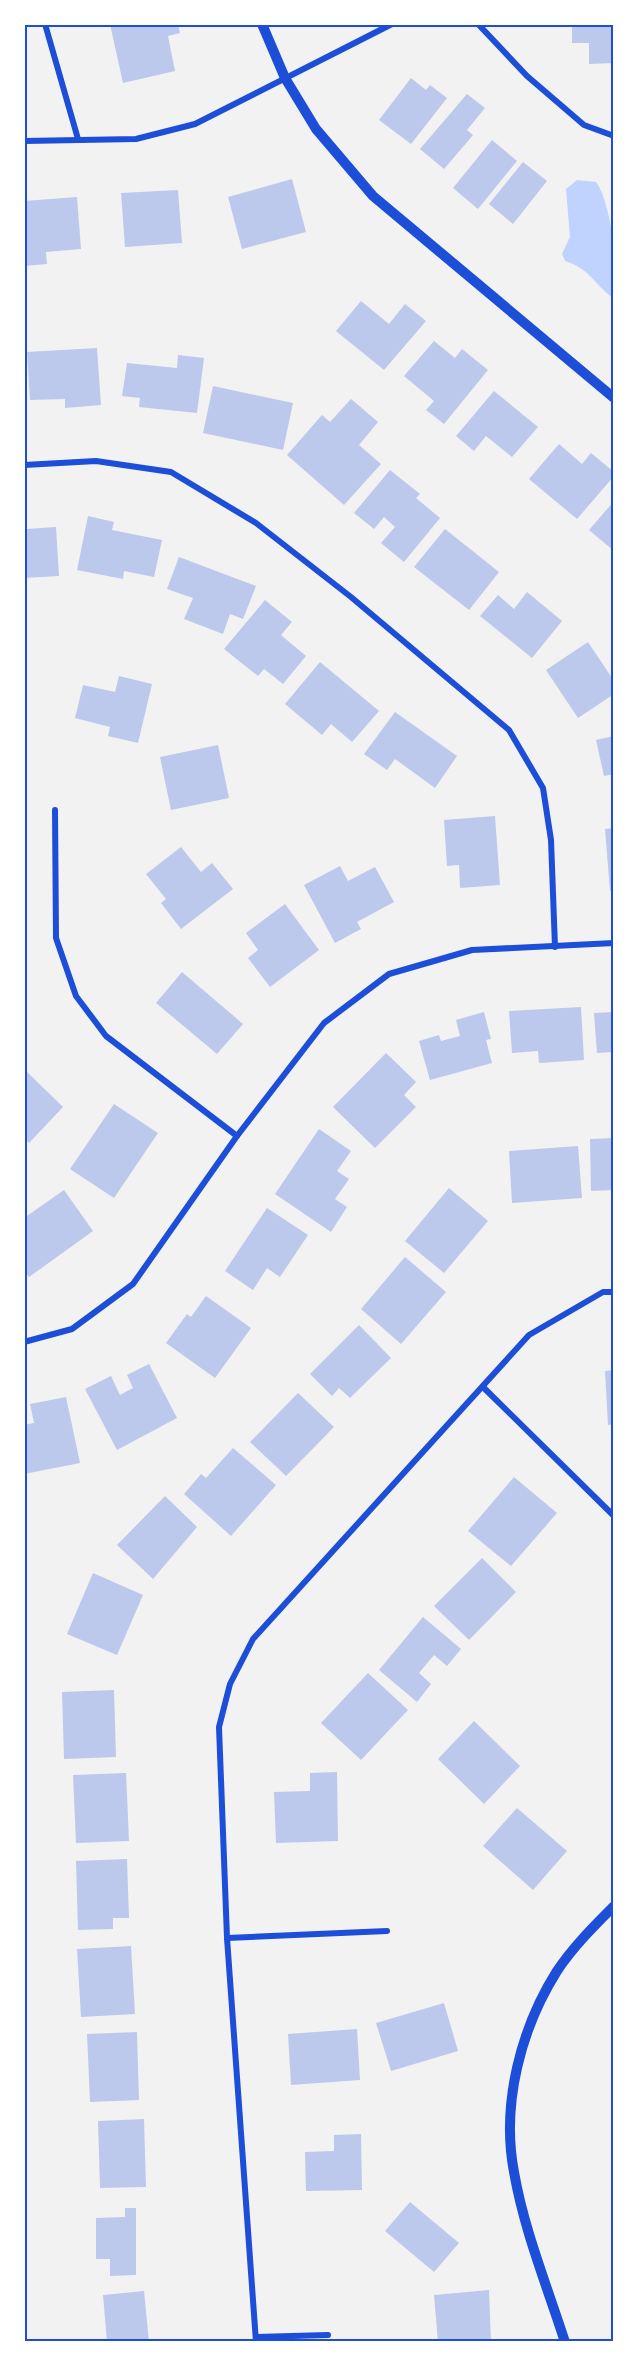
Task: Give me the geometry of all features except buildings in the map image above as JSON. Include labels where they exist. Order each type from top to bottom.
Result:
[{"type":"street","points":[[45,24],[78,139]]},
{"type":"street","points":[[262,24],[285,78],[316,129],[373,196],[614,398]]},
{"type":"street","points":[[24,141],[136,139],[195,124],[392,24]]},
{"type":"street","points":[[477,24],[527,76],[584,125],[614,136]]},
{"type":"street","points":[[24,465],[96,461],[171,472],[256,523],[351,597],[509,730],[543,788],[551,840],[555,946]]},
{"type":"street","points":[[55,810],[56,938],[76,996],[106,1036],[237,1136]]},
{"type":"street","points":[[24,1342],[72,1329],[133,1284],[237,1136],[324,1023],[389,974],[472,950],[614,943]]},
{"type":"street","points":[[328,2335],[256,2340],[227,1938],[219,1727],[230,1684],[253,1639],[484,1388],[529,1335],[603,1292],[614,1292]]},
{"type":"street","points":[[484,1388],[614,1516]]},
{"type":"street","points":[[566,2342],[518,2192],[511,2135],[512,2092],[534,2012],[558,1970],[614,1906]]},
{"type":"street","points":[[227,1938],[387,1931]]},
{"type":"water","points":[[577,180],[596,182],[606,205],[615,256],[613,298],[580,268],[565,261],[562,254],[570,237],[566,189]]}]
